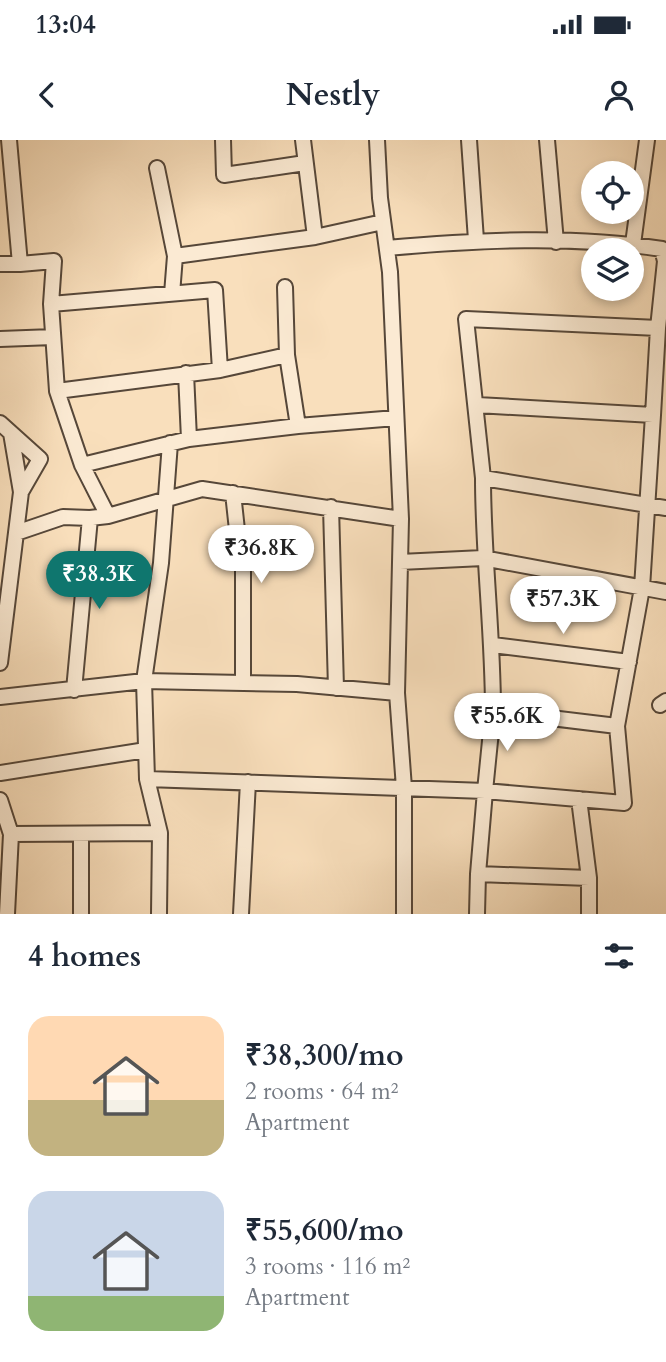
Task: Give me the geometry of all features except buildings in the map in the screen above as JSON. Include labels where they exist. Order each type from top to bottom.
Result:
[{"type":"street","points":[[9,140],[20,264]]},
{"type":"street","points":[[223,140],[224,175],[305,163]]},
{"type":"street","points":[[303,140],[314,237]]},
{"type":"street","points":[[377,140],[387,248],[401,519],[397,693],[404,788],[404,914]]},
{"type":"street","points":[[469,140],[476,240]]},
{"type":"street","points":[[547,140],[556,242]]},
{"type":"street","points":[[634,238],[647,140]]},
{"type":"street","points":[[157,168],[175,257],[172,294]]},
{"type":"street","points":[[175,257],[314,237],[383,222]]},
{"type":"street","points":[[387,248],[476,240],[581,243]]},
{"type":"street","points":[[147,779],[485,791],[624,803],[617,726],[642,589],[658,328],[666,254],[662,249],[644,246]]},
{"type":"street","points":[[0,264],[54,261],[51,304],[57,391],[82,464],[108,516]]},
{"type":"street","points":[[285,287],[287,355],[298,426]]},
{"type":"street","points":[[51,304],[215,290],[220,370]]},
{"type":"street","points":[[477,914],[478,874],[494,711],[493,645],[483,558],[482,478],[477,405],[466,319],[658,328]]},
{"type":"street","points":[[0,339],[53,337]]},
{"type":"street","points":[[57,391],[220,370],[287,355]]},
{"type":"street","points":[[186,373],[189,439]]},
{"type":"street","points":[[477,405],[653,415]]},
{"type":"street","points":[[82,464],[189,439],[397,418]]},
{"type":"street","points":[[0,423],[40,459],[21,492]]},
{"type":"street","points":[[0,663],[21,492],[11,433]]},
{"type":"street","points":[[159,914],[160,833],[147,779],[144,681],[167,498],[170,443]]},
{"type":"street","points":[[482,478],[666,508]]},
{"type":"street","points":[[16,533],[63,517],[108,516],[202,489],[401,519]]},
{"type":"street","points":[[233,493],[237,530],[243,538],[243,682]]},
{"type":"street","points":[[331,507],[336,688]]},
{"type":"street","points":[[74,690],[90,518]]},
{"type":"street","points":[[400,562],[483,558],[666,592]]},
{"type":"street","points":[[493,645],[629,662]]},
{"type":"street","points":[[0,697],[144,681],[243,682],[397,693]]},
{"type":"street","points":[[494,711],[617,726]]},
{"type":"street","points":[[0,773],[146,750]]},
{"type":"street","points":[[241,914],[248,782]]},
{"type":"street","points":[[579,799],[589,878],[589,914]]},
{"type":"street","points":[[0,800],[11,834],[7,914]]},
{"type":"street","points":[[11,834],[160,833]]},
{"type":"street","points":[[81,834],[81,914]]},
{"type":"street","points":[[478,874],[589,878]]}]
